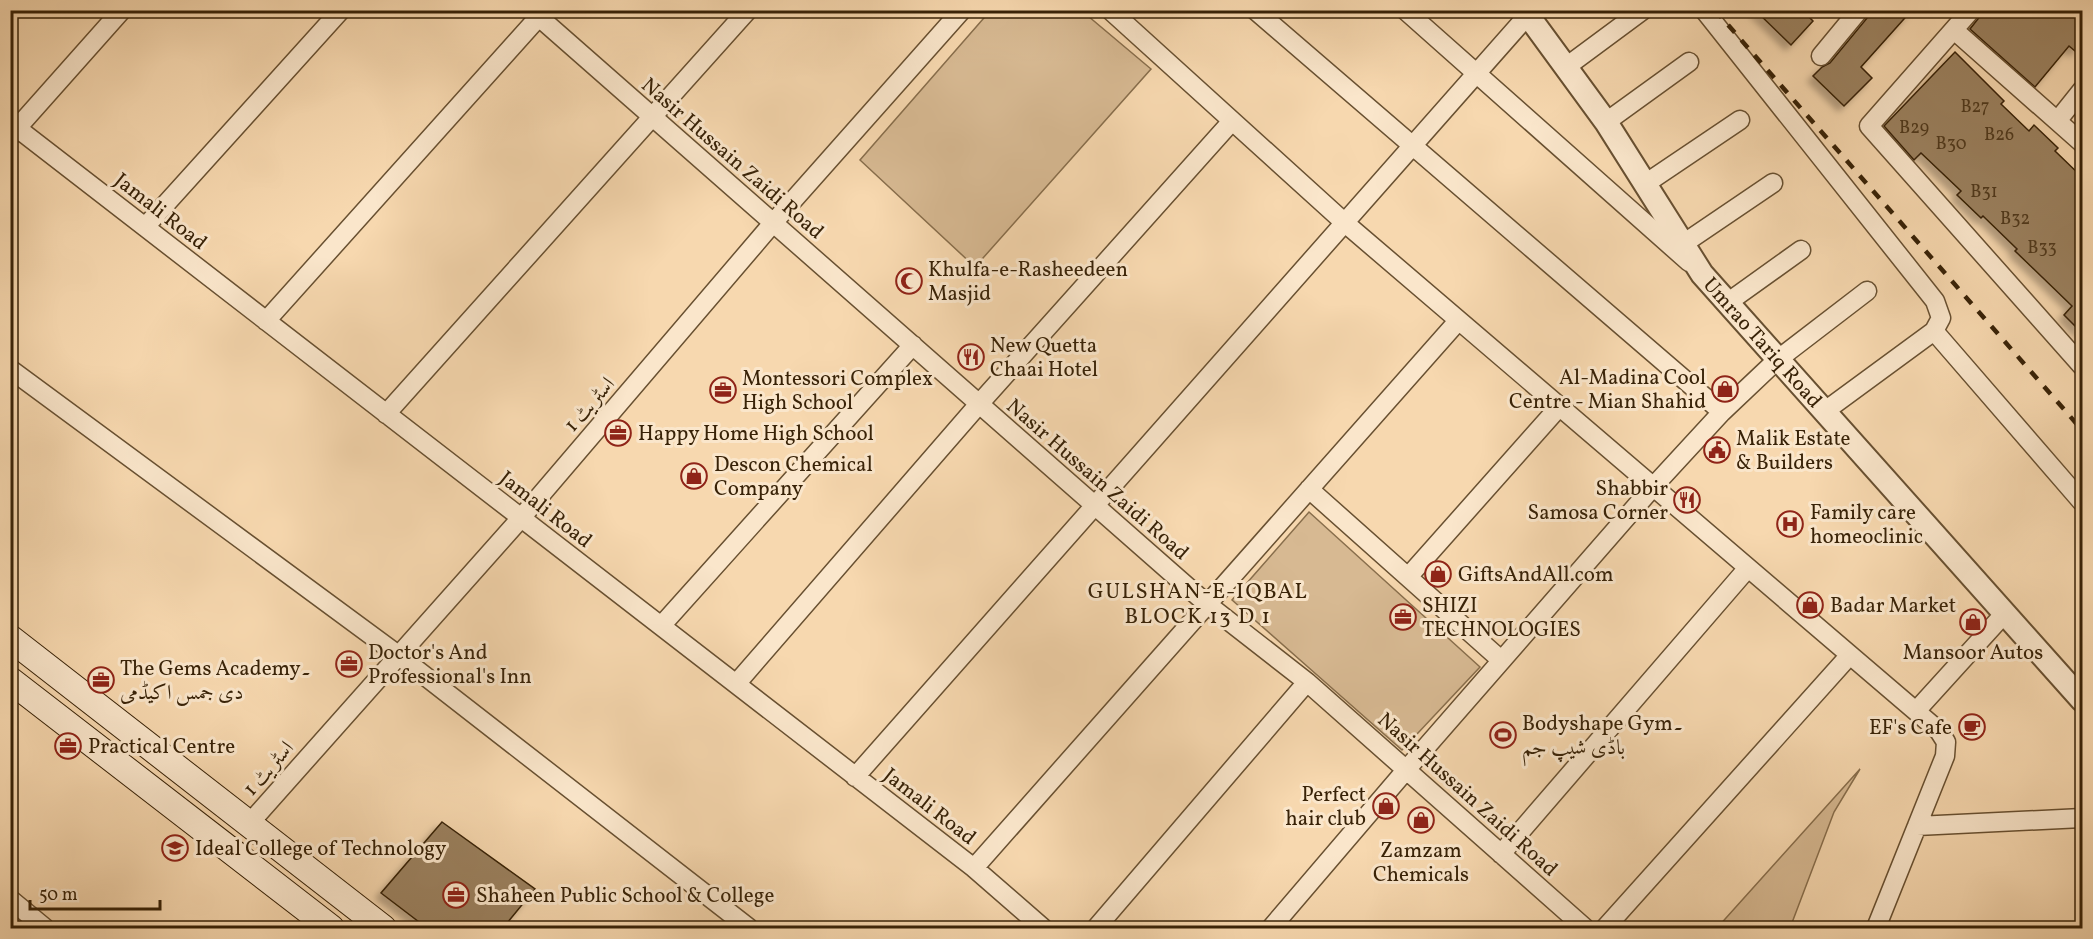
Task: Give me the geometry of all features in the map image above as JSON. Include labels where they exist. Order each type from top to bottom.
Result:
[{"type":"main road","points":[[10,638],[383,928]]},
{"type":"main road","points":[[14,689],[332,928]]},
{"type":"street","points":[[14,132],[122,10]]},
{"type":"street","points":[[145,227],[341,10]]},
{"type":"street","points":[[386,414],[748,10]]},
{"type":"street","name":"اسٹریٹ 1","points":[[248,825],[521,518],[773,223],[962,10]]},
{"type":"street","points":[[1110,10],[1345,223],[1939,732],[1946,742],[1946,756],[1876,928]]},
{"type":"street","points":[[1256,10],[1722,412]]},
{"type":"street","points":[[1405,10],[1702,273]]},
{"type":"street","points":[[1566,67],[1643,10]]},
{"type":"street","points":[[1704,10],[1935,301],[1941,318],[1934,331],[1825,411]]},
{"type":"street","points":[[1821,56],[1859,10]]},
{"type":"street","points":[[1971,10],[1869,126],[2082,366]]},
{"type":"street","points":[[266,321],[538,13]]},
{"type":"street","name":"Nasir Hussain Zaidi Road","points":[[538,13],[653,117],[1207,604],[1307,682],[1585,928]]},
{"type":"street","points":[[855,777],[1476,75],[1526,13]]},
{"type":"street","name":"Umrao Tariq Road","points":[[1526,13],[1606,122],[1702,273],[1777,360],[2082,700]]},
{"type":"street","points":[[1954,30],[2082,142]]},
{"type":"street","points":[[1606,122],[1689,62]]},
{"type":"street","points":[[2058,120],[2082,90]]},
{"type":"street","points":[[1645,184],[1740,120]]},
{"type":"street","points":[[736,684],[980,404],[1232,121]]},
{"type":"street","name":"Jamali Road","points":[[14,132],[145,227],[974,868],[1044,928]]},
{"type":"street","points":[[1683,244],[1773,183]]},
{"type":"street","points":[[1727,303],[1801,250]]},
{"type":"street","points":[[1271,928],[1501,660],[1722,412],[1777,360],[1868,291]]},
{"type":"street","points":[[974,868],[1458,321]]},
{"type":"street","points":[[1934,331],[2082,502]]},
{"type":"street","points":[[661,626],[912,345]]},
{"type":"street","points":[[10,369],[398,655],[749,928]]},
{"type":"street","points":[[1407,577],[1559,407]]},
{"type":"street","points":[[1309,489],[1501,660]]},
{"type":"street","points":[[1502,854],[1747,569]]},
{"type":"street","points":[[1916,711],[2005,613]]},
{"type":"street","points":[[1605,928],[1849,656]]},
{"type":"street","points":[[1096,928],[1307,682]]},
{"type":"street","points":[[1917,826],[2082,818]]},
{"type":"street","points":[[10,899],[45,928]]},
{"type":"shaded area","points":[[990,11],[1082,11],[1151,69],[975,267],[860,160]]},
{"type":"shaded area","points":[[1309,512],[1480,667],[1402,750],[1232,600]]},
{"type":"shaded area","points":[[1860,769],[1834,812],[1790,928],[1717,928]]},
{"type":"building","points":[[1755,10],[1802,10],[1813,21],[1791,45]]},
{"type":"building","points":[[1870,10],[1912,10],[1861,67],[1872,78],[1844,106],[1813,76],[1830,63],[1868,17]]},
{"type":"building","points":[[1985,10],[2082,10],[2082,43],[2075,51],[2069,46],[2035,87],[1970,29]]},
{"type":"building","points":[[1955,52],[2004,101],[2001,104],[2029,131],[2034,125],[2058,148],[2055,151],[2082,177],[2082,333],[2064,315],[2072,306],[2015,251],[2017,249],[1983,216],[1981,218],[1957,195],[1961,191],[1921,153],[1914,160],[1884,126]]},
{"type":"building","points":[[442,822],[535,889],[503,928],[427,928],[381,893]]},
{"type":"railway","points":[[1715,10],[2082,430]]},
{"type":"place","name":"Khulfa-e-Rasheedeen Masjid","points":[[909,281]]},
{"type":"place","name":"New Quetta Chaai Hotel","points":[[971,357]]},
{"type":"place","name":"Al-Madina Cool Centre - Mian Shahid","points":[[1725,389]]},
{"type":"place","name":"Montessori Complex High School","points":[[723,390]]},
{"type":"place","name":"Happy Home High School","points":[[618,433]]},
{"type":"place","name":"Malik Estate & Builders","points":[[1717,450]]},
{"type":"place","name":"Descon Chemical Company","points":[[694,476]]},
{"type":"place","name":"Shabbir Samosa Corner","points":[[1687,500]]},
{"type":"place","name":"Family care homeoclinic","points":[[1790,524]]},
{"type":"place","name":"GiftsAndAll.com","points":[[1438,574]]},
{"type":"place","name":"Badar Market","points":[[1810,605]]},
{"type":"place","name":"SHIZI TECHNOLOGIES","points":[[1403,617]]},
{"type":"place","name":"Mansoor Autos","points":[[1973,622]]},
{"type":"place","name":"Doctor's And Professional's Inn","points":[[349,664]]},
{"type":"place","name":"The Gems Academy۔ دی جمس اکیڈمی","points":[[101,680]]},
{"type":"place","name":"EF's Cafe","points":[[1972,727]]},
{"type":"place","name":"Bodyshape Gym۔ باڈی شیپ جم","points":[[1503,735]]},
{"type":"place","name":"Practical Centre","points":[[68,746]]},
{"type":"place","name":"Perfect hair club","points":[[1386,806]]},
{"type":"place","name":"Zamzam Chemicals","points":[[1421,820]]},
{"type":"place","name":"Ideal College of Technology","points":[[175,848]]},
{"type":"place","name":"Shaheen Public School & College","points":[[456,895]]},
{"type":"district","name":"GULSHAN-E-IQBAL BLOCK 13 D 1","points":[[1198,602]]}]
